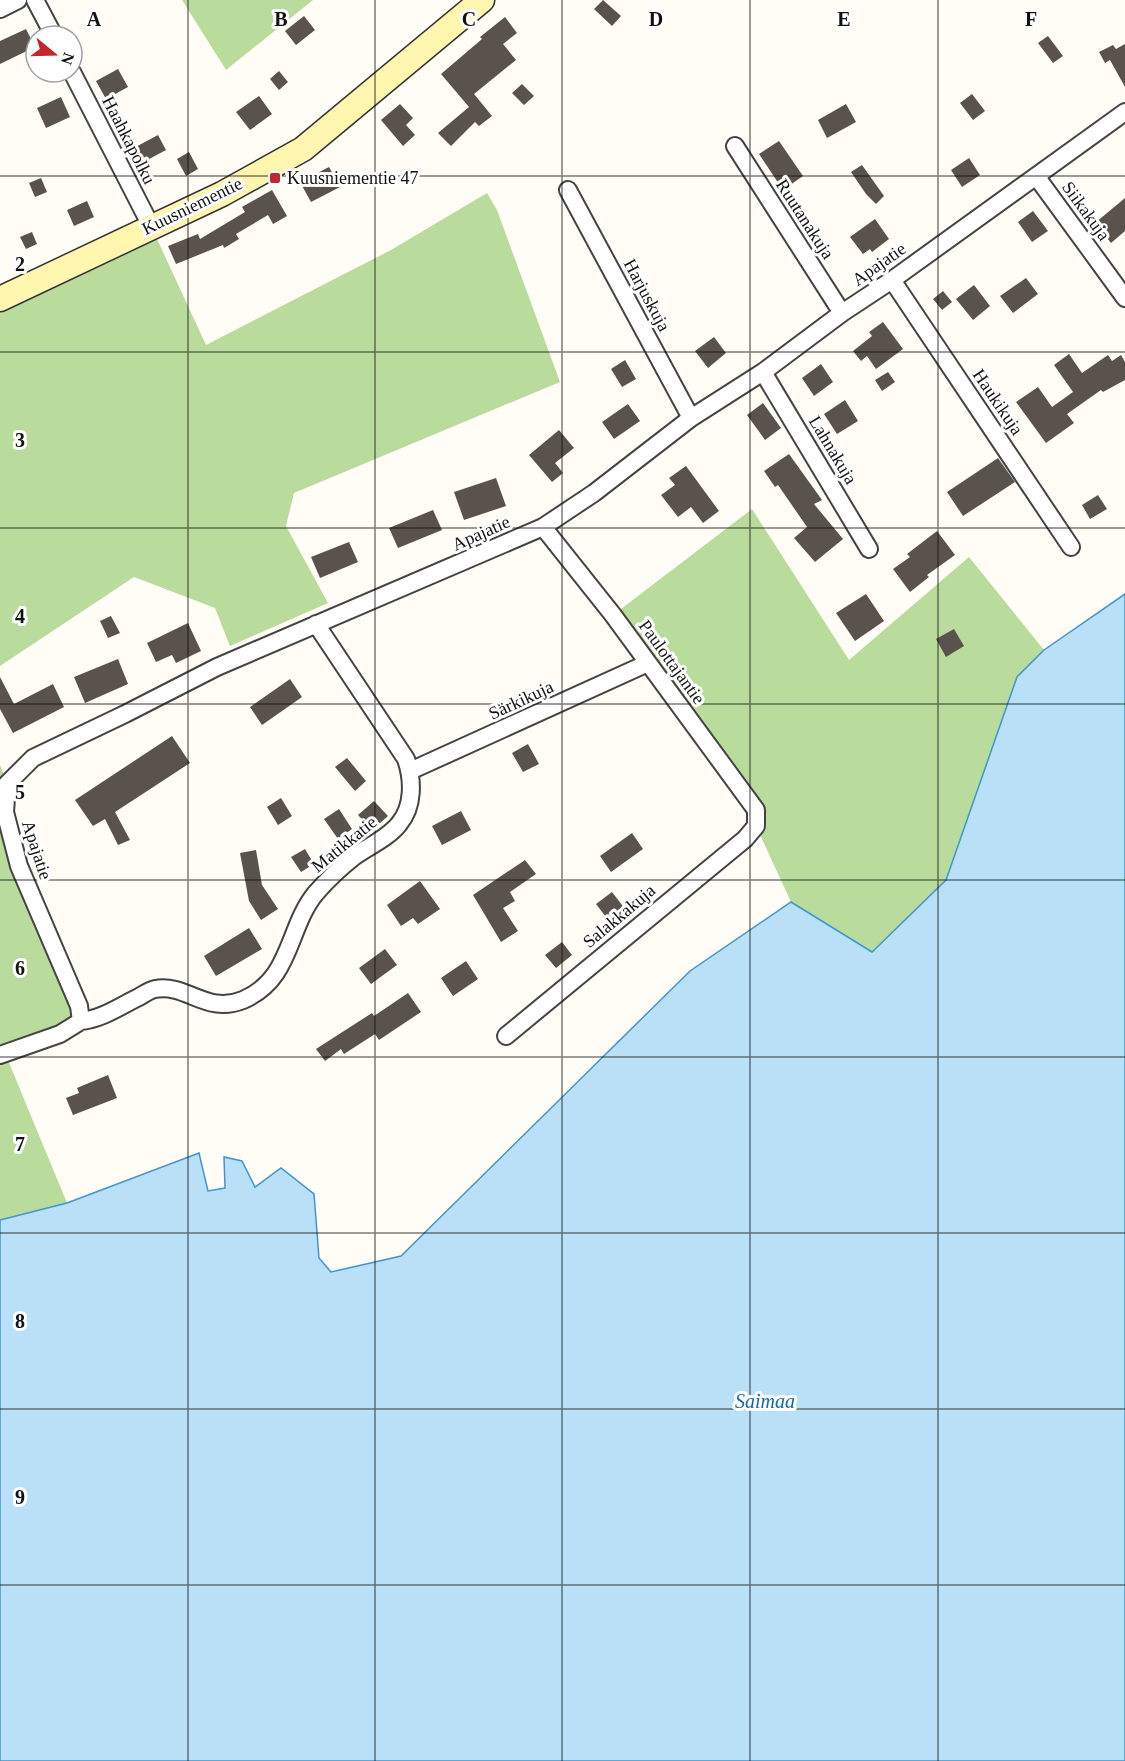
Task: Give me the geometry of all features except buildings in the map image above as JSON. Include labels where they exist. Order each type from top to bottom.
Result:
[{"type":"street","points":[[0,9],[18,0]]},
{"type":"street","points":[[35,0],[48,24]]},
{"type":"street","name":"Kuusniementie","points":[[0,299],[222,194],[303,149],[482,0]]},
{"type":"street","name":"Haahkapolku","points":[[78,84],[151,226]]},
{"type":"street","name":"Apajatie","points":[[80,1014],[19,866],[5,812],[7,784],[33,758],[217,667],[543,527],[594,493],[691,418],[763,372],[842,313],[892,280],[1125,112]]},
{"type":"street","name":"Ruutanakuja","points":[[735,146],[842,313]]},
{"type":"street","name":"Siikakuja","points":[[1036,176],[1125,298]]},
{"type":"street","name":"Harjuskuja","points":[[568,190],[691,418]]},
{"type":"street","name":"Haukikuja","points":[[892,280],[1071,547]]},
{"type":"street","name":"Lahnakuja","points":[[763,372],[869,549]]},
{"type":"street","name":"Paulottajantie","points":[[543,527],[613,615],[756,810],[756,826]]},
{"type":"street","name":"Matikkatie","points":[[0,1055],[60,1034],[80,1014],[94,1020],[154,989],[173,989],[210,1004],[225,1004],[242,1000],[259,992],[283,963],[300,920],[314,895],[354,857],[399,824],[409,805],[412,784],[410,771],[401,752],[316,624]]},
{"type":"street","name":"Särkikuja","points":[[410,771],[648,663]]},
{"type":"street","name":"Salakkakuja","points":[[506,1036],[746,839],[756,826]]},
{"type":"green space","points":[[182,0],[313,0],[226,70]]},
{"type":"green space","points":[[487,193],[497,210],[560,382],[294,493],[286,526],[328,603],[230,646],[215,608],[134,577],[0,666],[0,299],[151,226],[206,345],[391,250]]},
{"type":"green space","points":[[752,509],[849,660],[969,557],[1044,650],[1017,677],[946,880],[871,952],[791,902],[756,826],[756,810],[613,615]]},
{"type":"green space","points":[[0,765],[7,784],[5,812],[81,1021],[5,1053],[67,1203],[0,1220]]},
{"type":"water","name":"Saimaa","points":[[1125,594],[1125,1761],[0,1761],[0,1220],[67,1203],[199,1153],[208,1191],[225,1188],[224,1157],[242,1161],[255,1187],[281,1168],[314,1194],[319,1258],[331,1272],[401,1256],[690,971],[791,902],[872,952],[946,880],[1017,677],[1044,650]]},
{"type":"place","name":"Kuusniementie 47","points":[[275,178]]}]
